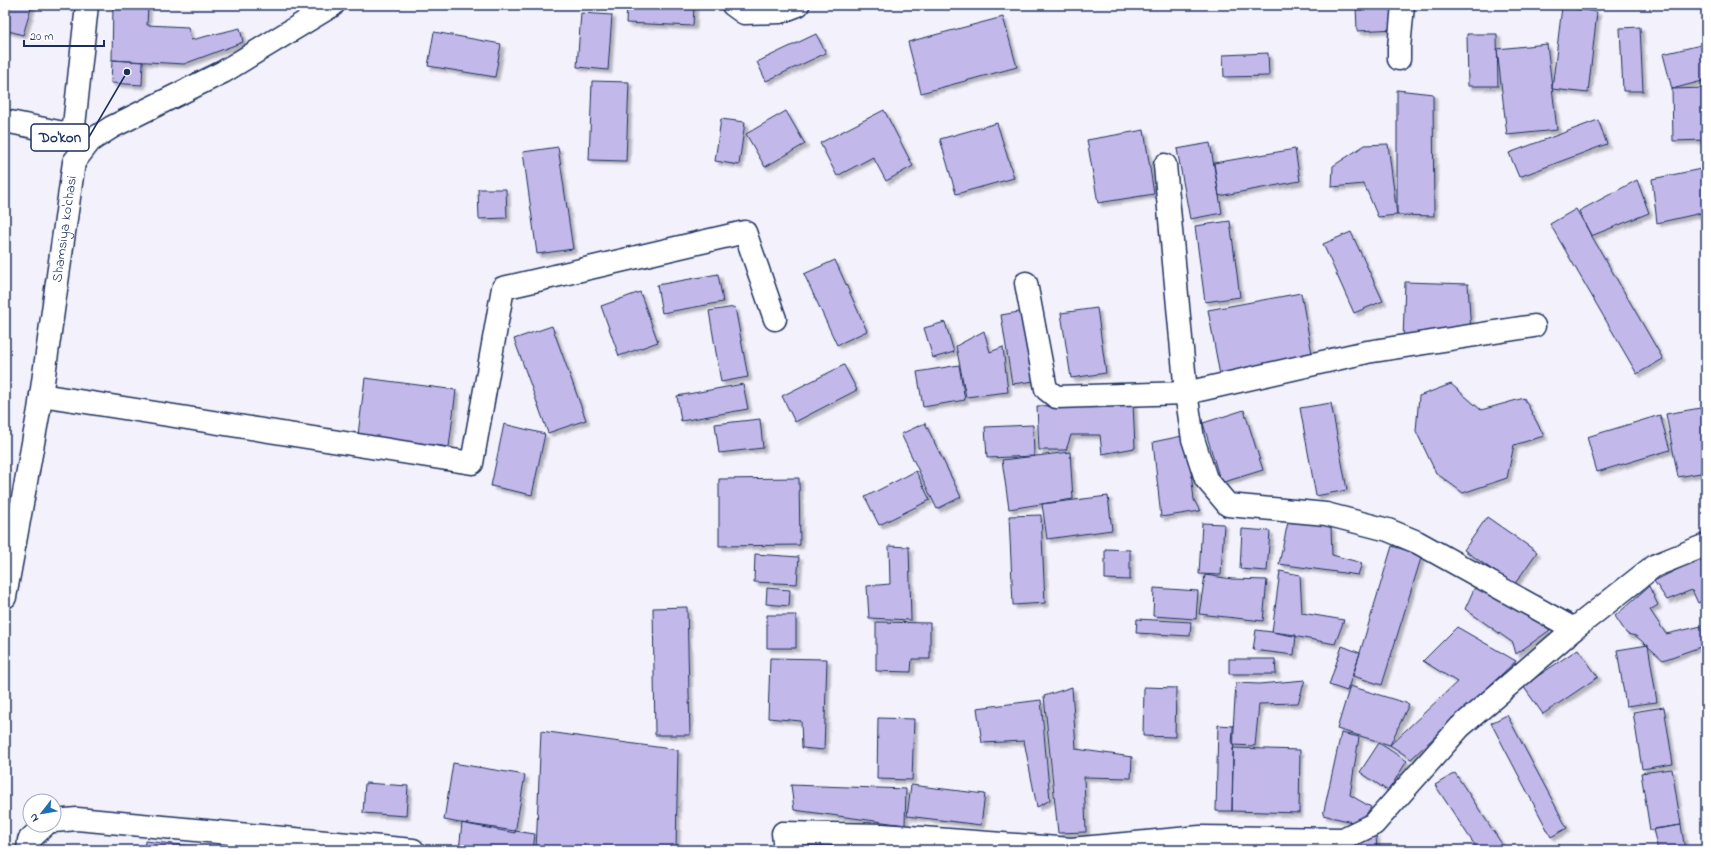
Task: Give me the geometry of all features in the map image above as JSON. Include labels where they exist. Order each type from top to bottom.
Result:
[{"type":"street","points":[[5,121],[82,138],[86,5]]},
{"type":"street","name":"Shamsiya ko'chasi","points":[[5,597],[41,395],[74,162],[82,138],[112,127],[223,72],[333,5]]},
{"type":"street","points":[[733,5],[744,13],[780,12],[798,5]]},
{"type":"street","points":[[1400,59],[1399,48],[1403,5]]},
{"type":"street","points":[[1165,165],[1186,393],[1193,438],[1206,479],[1228,505],[1326,514],[1388,530],[1417,542],[1574,629]]},
{"type":"street","points":[[41,395],[472,463],[502,288],[745,232],[775,319]]},
{"type":"street","points":[[1026,283],[1046,389],[1050,394],[1056,397],[1186,393],[1367,352],[1534,326]]},
{"type":"street","points":[[785,850],[782,832],[882,835],[1071,849],[1343,839],[1374,824],[1460,727],[1574,629],[1654,566],[1706,545]]},
{"type":"street","points":[[62,820],[77,819],[413,850]]},
{"type":"street","points":[[28,850],[29,840],[36,833]]},
{"type":"building","points":[[5,5],[32,5],[23,35],[5,30]]},
{"type":"building","points":[[113,5],[148,5],[147,25],[188,27],[191,40],[240,28],[243,42],[184,64],[112,60]]},
{"type":"building","points":[[627,5],[694,5],[693,26],[626,23]]},
{"type":"building","points":[[1356,5],[1395,5],[1396,29],[1357,31]]},
{"type":"building","points":[[1562,7],[1597,12],[1588,93],[1552,89]]},
{"type":"building","points":[[581,13],[612,15],[608,70],[577,67]]},
{"type":"building","points":[[1003,17],[1017,67],[921,93],[908,42]]},
{"type":"building","points":[[1640,27],[1643,91],[1623,91],[1620,28]]},
{"type":"building","points":[[434,32],[501,44],[495,77],[428,66]]},
{"type":"building","points":[[816,34],[826,53],[766,81],[757,62]]},
{"type":"building","points":[[1467,34],[1497,34],[1498,86],[1468,86]]},
{"type":"building","points":[[1547,44],[1557,130],[1507,135],[1497,49]]},
{"type":"building","points":[[1705,44],[1706,80],[1672,89],[1663,54]]},
{"type":"building","points":[[1268,53],[1269,76],[1224,77],[1223,55]]},
{"type":"building","points":[[112,60],[143,62],[142,85],[111,83]]},
{"type":"building","points":[[592,81],[629,82],[626,161],[589,160]]},
{"type":"building","points":[[1706,88],[1706,140],[1673,141],[1672,89]]},
{"type":"building","points":[[1397,90],[1433,94],[1434,216],[1397,215]]},
{"type":"building","points":[[884,110],[913,166],[886,181],[873,157],[837,176],[820,143]]},
{"type":"building","points":[[786,111],[805,144],[765,167],[746,134]]},
{"type":"building","points":[[721,119],[745,122],[739,165],[715,161]]},
{"type":"building","points":[[1598,120],[1607,144],[1519,177],[1509,153]]},
{"type":"building","points":[[997,123],[1014,178],[956,194],[940,139]]},
{"type":"building","points":[[1144,130],[1154,194],[1098,203],[1087,140]]},
{"type":"building","points":[[1210,143],[1222,213],[1190,219],[1177,149]]},
{"type":"building","points":[[1388,144],[1397,215],[1378,217],[1364,184],[1332,187],[1333,166],[1365,145]]},
{"type":"building","points":[[558,147],[573,249],[537,254],[523,152]]},
{"type":"building","points":[[1295,149],[1300,181],[1219,196],[1214,163]]},
{"type":"building","points":[[1706,168],[1706,212],[1657,223],[1652,179]]},
{"type":"building","points":[[1637,180],[1649,213],[1591,236],[1579,211]]},
{"type":"building","points":[[478,189],[506,189],[507,218],[479,219]]},
{"type":"building","points":[[1576,209],[1663,359],[1637,374],[1550,224]]},
{"type":"building","points":[[1230,221],[1240,297],[1205,302],[1195,226]]},
{"type":"building","points":[[1351,232],[1383,301],[1354,313],[1323,244]]},
{"type":"building","points":[[835,260],[867,331],[837,345],[804,274]]},
{"type":"building","points":[[718,274],[723,302],[662,313],[657,285]]},
{"type":"building","points":[[1405,282],[1468,284],[1471,332],[1403,340]]},
{"type":"building","points":[[640,292],[658,342],[619,356],[601,306]]},
{"type":"building","points":[[1301,293],[1313,359],[1220,375],[1208,310]]},
{"type":"building","points":[[735,307],[748,377],[721,382],[709,311]]},
{"type":"building","points":[[1097,308],[1106,373],[1071,378],[1061,313]]},
{"type":"building","points":[[1031,310],[1043,380],[1012,384],[1001,315]]},
{"type":"building","points":[[945,322],[954,352],[933,358],[924,328]]},
{"type":"building","points":[[552,326],[586,420],[548,433],[514,339]]},
{"type":"building","points":[[984,331],[990,352],[1003,347],[1008,392],[966,397],[956,346]]},
{"type":"building","points":[[844,365],[857,390],[795,422],[782,396]]},
{"type":"building","points":[[959,365],[965,400],[923,407],[917,372]]},
{"type":"building","points":[[365,378],[456,390],[449,447],[358,435]]},
{"type":"building","points":[[743,384],[748,409],[681,421],[677,396]]},
{"type":"building","points":[[1451,384],[1481,410],[1524,398],[1544,436],[1514,445],[1507,478],[1463,493],[1436,473],[1416,431],[1419,396]]},
{"type":"building","points":[[1133,403],[1135,448],[1102,454],[1100,435],[1071,435],[1066,450],[1039,450],[1037,406]]},
{"type":"building","points":[[1331,403],[1347,490],[1316,496],[1300,408]]},
{"type":"building","points":[[1706,407],[1706,472],[1678,477],[1666,414]]},
{"type":"building","points":[[1244,410],[1263,470],[1221,483],[1203,423]]},
{"type":"building","points":[[1660,415],[1670,450],[1597,472],[1587,437]]},
{"type":"building","points":[[760,419],[763,448],[719,453],[715,424]]},
{"type":"building","points":[[925,423],[961,497],[937,509],[901,434]]},
{"type":"building","points":[[504,424],[545,434],[532,495],[491,486]]},
{"type":"building","points":[[1033,425],[1034,456],[987,458],[985,427]]},
{"type":"building","points":[[1187,435],[1194,500],[1200,511],[1161,517],[1153,442]]},
{"type":"building","points":[[1070,452],[1073,499],[1009,509],[1002,460]]},
{"type":"building","points":[[916,471],[930,500],[879,525],[865,497]]},
{"type":"building","points":[[799,478],[800,545],[719,546],[719,479]]},
{"type":"building","points":[[1108,496],[1112,530],[1047,539],[1042,504]]},
{"type":"building","points":[[1041,515],[1045,603],[1013,605],[1009,516]]},
{"type":"building","points":[[1289,517],[1331,527],[1332,555],[1362,563],[1358,575],[1279,564]]},
{"type":"building","points":[[1487,517],[1537,552],[1514,585],[1464,550]]},
{"type":"building","points":[[1202,523],[1224,524],[1221,575],[1199,574]]},
{"type":"building","points":[[1242,529],[1270,531],[1267,571],[1240,569]]},
{"type":"building","points":[[889,546],[909,547],[911,620],[869,618],[867,586],[890,584]]},
{"type":"building","points":[[1392,546],[1422,555],[1382,685],[1353,676]]},
{"type":"building","points":[[1105,549],[1130,550],[1130,580],[1105,579]]},
{"type":"building","points":[[755,554],[799,557],[797,584],[754,582]]},
{"type":"building","points":[[1706,555],[1706,599],[1698,603],[1692,590],[1667,600],[1654,581]]},
{"type":"building","points":[[1280,571],[1300,575],[1302,613],[1344,620],[1335,644],[1272,632]]},
{"type":"building","points":[[1205,575],[1232,579],[1267,580],[1263,621],[1199,614]]},
{"type":"building","points":[[1478,580],[1550,630],[1516,654],[1513,643],[1465,609]]},
{"type":"building","points":[[1649,586],[1658,605],[1650,610],[1666,634],[1706,625],[1706,645],[1663,660],[1636,636],[1627,634],[1615,616]]},
{"type":"building","points":[[767,588],[790,590],[789,606],[766,604]]},
{"type":"building","points":[[1154,588],[1198,591],[1196,619],[1153,616]]},
{"type":"building","points":[[687,607],[690,735],[655,735],[653,608]]},
{"type":"building","points":[[767,615],[796,615],[796,648],[767,648]]},
{"type":"building","points":[[1137,619],[1191,622],[1190,636],[1136,633]]},
{"type":"building","points":[[876,622],[930,623],[930,659],[912,659],[911,672],[876,671]]},
{"type":"building","points":[[1457,627],[1516,661],[1411,759],[1390,745],[1457,682],[1423,661]]},
{"type":"building","points":[[1256,630],[1296,635],[1294,655],[1253,650]]},
{"type":"building","points":[[1648,645],[1657,702],[1626,706],[1617,650]]},
{"type":"building","points":[[1342,646],[1360,653],[1347,691],[1329,685]]},
{"type":"building","points":[[1578,649],[1598,677],[1543,714],[1523,686]]},
{"type":"building","points":[[770,658],[827,659],[824,750],[802,748],[801,721],[768,718]]},
{"type":"building","points":[[1229,659],[1275,659],[1276,674],[1229,674]]},
{"type":"building","points":[[1305,680],[1298,703],[1259,704],[1255,746],[1232,745],[1236,683],[1259,684]]},
{"type":"building","points":[[1350,686],[1409,704],[1390,745],[1337,729]]},
{"type":"building","points":[[1072,687],[1076,749],[1132,757],[1131,778],[1084,777],[1086,832],[1058,833],[1044,696]]},
{"type":"building","points":[[1144,687],[1176,688],[1175,737],[1143,736]]},
{"type":"building","points":[[1041,700],[1050,800],[1037,807],[1024,741],[982,743],[977,708]]},
{"type":"building","points":[[1664,707],[1673,764],[1642,769],[1633,712]]},
{"type":"building","points":[[1507,715],[1567,828],[1551,837],[1491,723]]},
{"type":"building","points":[[878,718],[914,719],[912,780],[877,779]]},
{"type":"building","points":[[1218,725],[1234,726],[1232,811],[1216,811]]},
{"type":"building","points":[[541,731],[678,750],[676,850],[536,850]]},
{"type":"building","points":[[1341,733],[1359,737],[1350,795],[1371,807],[1360,824],[1323,815]]},
{"type":"building","points":[[1379,743],[1407,761],[1388,791],[1360,772]]},
{"type":"building","points":[[1233,748],[1300,750],[1299,813],[1232,811]]},
{"type":"building","points":[[453,763],[525,775],[515,833],[444,820]]},
{"type":"building","points":[[1672,769],[1681,825],[1650,830],[1641,773]]},
{"type":"building","points":[[1455,773],[1502,844],[1494,850],[1478,850],[1435,785]]},
{"type":"building","points":[[365,783],[408,786],[406,816],[363,813]]},
{"type":"building","points":[[791,785],[906,789],[905,825],[794,810]]},
{"type":"building","points":[[911,785],[985,794],[981,825],[907,816]]},
{"type":"building","points":[[462,823],[535,834],[533,850],[459,850]]},
{"type":"building","points":[[1681,825],[1685,850],[1658,850],[1653,829]]},
{"type":"building","points":[[1376,835],[1377,850],[1332,850],[1331,841]]},
{"type":"building","points":[[1273,837],[1276,850],[1225,850]]},
{"type":"building","points":[[145,841],[229,850],[144,850]]},
{"type":"building","points":[[1559,845],[1560,850],[1542,850]]},
{"type":"building","points":[[1645,846],[1646,850],[1626,850]]},
{"type":"place","name":"Do'kon","points":[[127,72]]}]
